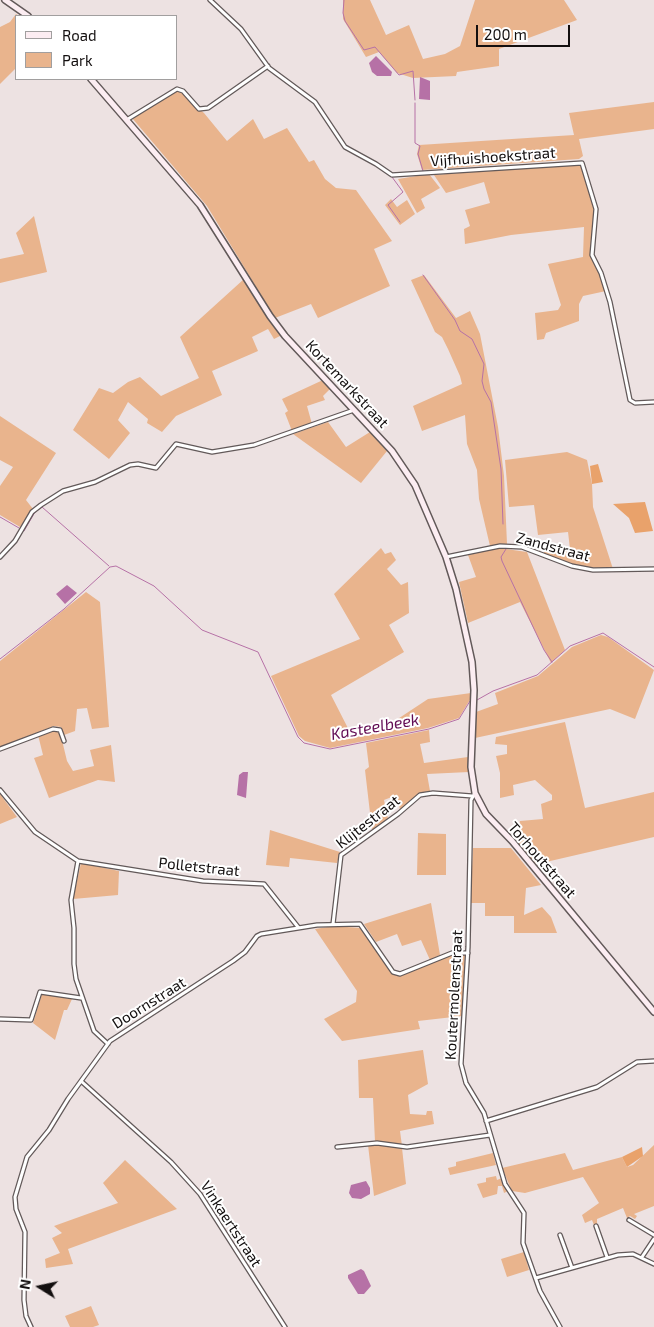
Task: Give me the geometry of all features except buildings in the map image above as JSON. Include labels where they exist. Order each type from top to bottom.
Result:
[{"type":"street","points":[[5,0],[27,15]]},
{"type":"street","name":"Vijfhuishoekstraat","points":[[210,0],[241,29],[268,66],[315,102],[345,147],[394,176],[582,163],[596,209],[592,255],[601,273],[610,302],[630,400],[635,403],[654,402]]},
{"type":"street","points":[[128,119],[177,89],[183,91],[199,109],[208,108],[268,66]]},
{"type":"street","name":"Kortemarkstraat","points":[[92,80],[128,119],[200,205],[284,334],[392,451],[415,485],[446,557],[456,589],[472,662],[474,700]]},
{"type":"street","points":[[0,557],[15,541],[32,512],[41,505],[63,491],[95,482],[130,464],[156,468],[176,444],[212,452],[254,445],[355,410]]},
{"type":"street","name":"Zandstraat","points":[[446,557],[500,546],[522,547],[572,566],[592,570],[654,569]]},
{"type":"street","name":"Torhoutstraat","points":[[474,700],[471,767],[473,795],[486,814],[512,841],[654,1012]]},
{"type":"street","points":[[0,749],[53,729],[60,730],[64,741]]},
{"type":"street","name":"Polletstraat","points":[[0,790],[35,832],[78,861],[203,881],[264,884],[298,928]]},
{"type":"street","name":"Klijtestraat","points":[[333,924],[341,855],[398,814],[420,795],[433,793],[473,795]]},
{"type":"street","name":"Koutermolenstraat","points":[[473,795],[468,953],[461,1064],[466,1083],[486,1121],[505,1184],[524,1213],[523,1243],[540,1291],[560,1327]]},
{"type":"street","points":[[78,861],[71,900],[74,928],[74,964],[82,998],[94,1031],[108,1044]]},
{"type":"street","name":"Doornstraat","points":[[31,1327],[26,1316],[24,1300],[25,1232],[16,1209],[15,1196],[27,1157],[49,1130],[81,1080],[108,1044],[233,961],[245,952],[256,936],[298,928],[333,924],[360,924],[393,972],[400,974],[452,954],[468,953]]},
{"type":"street","points":[[0,1019],[31,1020],[40,992],[82,998]]},
{"type":"street","points":[[486,1121],[597,1087],[637,1062],[654,1060]]},
{"type":"street","name":"Vinkaertstraat","points":[[81,1080],[172,1162],[200,1194],[285,1327]]},
{"type":"street","points":[[337,1147],[377,1143],[407,1147],[490,1135]]},
{"type":"street","points":[[629,1220],[654,1237],[642,1257]]},
{"type":"street","points":[[596,1226],[607,1257]]},
{"type":"street","points":[[560,1235],[572,1268]]},
{"type":"street","points":[[536,1278],[607,1257],[633,1254],[654,1264]]},
{"type":"green space","points":[[343,0],[370,0],[386,35],[409,25],[423,59],[445,54],[460,46],[475,0],[564,0],[577,20],[499,49],[499,66],[457,72],[456,76],[413,78],[397,73],[379,52],[366,57],[343,19]]},
{"type":"green space","points":[[15,15],[15,69],[0,84],[0,27],[10,22]]},
{"type":"green space","points":[[176,91],[182,93],[204,113],[227,141],[253,119],[264,139],[287,128],[309,162],[314,160],[325,179],[336,188],[356,190],[392,241],[374,249],[390,286],[318,318],[311,304],[275,318],[207,206],[132,118]]},
{"type":"green space","points":[[654,102],[654,129],[579,139],[583,156],[579,159],[422,170],[417,154],[419,145],[574,135],[569,113]]},
{"type":"green space","points":[[579,163],[582,165],[596,210],[591,253],[606,291],[583,296],[579,304],[579,321],[546,333],[544,339],[537,340],[535,313],[558,310],[561,305],[548,264],[583,257],[584,227],[511,235],[465,244],[464,229],[470,226],[465,210],[490,203],[484,182],[446,193],[434,175]]},
{"type":"green space","points":[[429,174],[440,188],[421,199],[425,208],[417,213],[398,179]]},
{"type":"green space","points":[[391,199],[397,207],[407,200],[415,214],[400,225],[385,205]]},
{"type":"green space","points":[[34,216],[47,272],[0,283],[0,259],[24,254],[16,233]]},
{"type":"green space","points":[[424,275],[456,318],[470,311],[480,334],[498,427],[504,476],[507,544],[490,546],[479,499],[477,470],[467,444],[465,415],[422,431],[413,406],[462,384],[448,349],[442,337],[435,332],[411,280]]},
{"type":"green space","points":[[244,279],[282,335],[274,339],[268,329],[252,337],[258,351],[212,371],[222,395],[176,416],[162,432],[147,423],[148,419],[128,402],[118,420],[130,433],[109,459],[73,430],[99,388],[113,393],[128,382],[140,377],[161,396],[199,378],[180,337]]},
{"type":"green space","points":[[323,380],[331,388],[323,396],[325,400],[307,406],[312,424],[292,431],[285,413],[288,411],[282,399]]},
{"type":"green space","points":[[0,416],[56,453],[26,500],[33,509],[20,527],[0,515],[0,486],[13,467],[0,460]]},
{"type":"green space","points":[[328,422],[346,447],[370,432],[387,451],[361,483],[293,434]]},
{"type":"green space","points":[[567,452],[587,460],[592,484],[593,507],[613,569],[579,567],[544,555],[544,552],[570,549],[568,532],[538,535],[534,505],[509,507],[505,460]]},
{"type":"green space","points":[[381,548],[385,554],[391,552],[396,560],[387,569],[401,585],[408,582],[409,613],[389,625],[404,652],[331,695],[353,738],[378,732],[428,699],[471,693],[471,698],[459,718],[428,728],[330,748],[305,741],[299,736],[271,676],[360,639],[334,594]]},
{"type":"green space","points":[[499,548],[527,552],[565,650],[551,663],[520,602],[468,623],[459,582],[476,577],[468,555]]},
{"type":"green space","points":[[86,592],[100,602],[109,727],[92,729],[87,708],[77,709],[75,731],[64,735],[61,727],[54,726],[0,747],[0,661]]},
{"type":"green space","points":[[601,635],[608,637],[654,670],[635,719],[610,709],[475,738],[476,712],[498,704],[495,693],[538,676],[572,647]]},
{"type":"green space","points":[[565,722],[585,808],[654,792],[654,837],[533,865],[515,843],[520,821],[543,819],[541,804],[552,800],[552,795],[535,780],[513,785],[514,795],[500,798],[500,773],[496,756],[507,754],[507,745],[495,744],[496,737]]},
{"type":"green space","points":[[429,730],[430,742],[420,744],[424,763],[468,757],[469,772],[427,774],[430,791],[420,793],[400,810],[397,795],[384,800],[388,819],[372,830],[365,770],[369,767],[366,743]]},
{"type":"green space","points":[[56,731],[60,732],[67,761],[73,771],[94,766],[90,750],[111,745],[115,782],[98,780],[49,798],[34,758],[43,755],[38,735]]},
{"type":"green space","points":[[0,794],[17,817],[0,824]]},
{"type":"green space","points":[[270,830],[340,852],[337,863],[290,858],[289,867],[266,865]]},
{"type":"green space","points":[[418,833],[446,834],[446,875],[417,875]]},
{"type":"green space","points":[[473,848],[511,848],[541,885],[526,888],[524,915],[542,907],[551,917],[557,933],[514,933],[514,916],[485,916],[485,903],[470,903]]},
{"type":"green space","points":[[81,863],[119,871],[118,895],[73,899]]},
{"type":"green space","points":[[431,903],[440,955],[430,960],[421,940],[402,946],[397,934],[376,942],[364,924]]},
{"type":"green space","points":[[334,926],[361,928],[392,973],[399,976],[452,955],[465,955],[462,1016],[418,1021],[420,1029],[342,1041],[324,1019],[356,1002],[357,991],[315,929]]},
{"type":"green space","points":[[42,994],[72,999],[67,1010],[64,1010],[55,1040],[33,1023]]},
{"type":"green space","points":[[423,1050],[428,1084],[408,1095],[410,1114],[426,1115],[427,1111],[432,1111],[434,1124],[400,1131],[402,1146],[375,1142],[373,1098],[359,1098],[358,1060]]},
{"type":"green space","points":[[381,1144],[402,1148],[406,1184],[374,1196],[368,1145]]},
{"type":"green space","points":[[654,1145],[654,1206],[634,1214],[637,1216],[635,1219],[630,1216],[627,1218],[623,1208],[597,1219],[597,1225],[594,1225],[592,1220],[585,1223],[582,1215],[599,1203],[583,1177],[525,1193],[512,1191],[502,1168],[565,1153],[573,1170],[622,1157],[627,1167],[633,1165]]},
{"type":"green space","points":[[493,1153],[496,1165],[450,1175],[448,1168],[456,1166],[456,1162]]},
{"type":"green space","points":[[125,1160],[177,1209],[68,1249],[73,1264],[46,1268],[45,1259],[60,1253],[52,1238],[62,1233],[54,1226],[118,1203],[103,1183]]},
{"type":"green space","points":[[496,1176],[497,1180],[502,1178],[508,1191],[504,1193],[502,1186],[498,1186],[497,1194],[483,1198],[477,1184],[486,1182],[486,1178]]},
{"type":"green space","points":[[524,1252],[529,1270],[507,1277],[501,1259]]},
{"type":"green space","points":[[91,1306],[99,1325],[93,1327],[70,1327],[65,1316]]},
{"type":"shaded area","points":[[376,56],[392,72],[391,76],[377,76],[372,72],[369,63]]},
{"type":"shaded area","points":[[420,77],[430,81],[430,100],[419,99]]},
{"type":"shaded area","points":[[598,464],[603,482],[592,484],[590,466]]},
{"type":"shaded area","points":[[645,502],[653,531],[635,533],[629,518],[613,504]]},
{"type":"shaded area","points":[[67,585],[77,593],[65,604],[56,594]]},
{"type":"shaded area","points":[[243,772],[248,772],[246,798],[237,795],[239,775]]},
{"type":"shaded area","points":[[642,1147],[643,1156],[627,1167],[622,1157]]},
{"type":"shaded area","points":[[366,1181],[370,1188],[370,1194],[361,1199],[352,1198],[349,1193],[351,1185]]},
{"type":"shaded area","points":[[361,1269],[364,1271],[371,1286],[364,1294],[358,1294],[348,1275]]},
{"type":"waterway","points":[[344,0],[343,13],[345,21],[364,50],[375,47],[399,75],[413,71],[415,100]]},
{"type":"waterway","points":[[415,103],[415,143],[420,146],[418,154],[423,171]]},
{"type":"waterway","points":[[392,177],[403,192],[388,205],[400,222]]},
{"type":"waterway","points":[[423,275],[455,320],[460,331],[472,339],[484,364],[482,381],[491,402],[501,469],[503,524]]},
{"type":"waterway","points":[[24,531],[35,512],[42,507],[109,566]]},
{"type":"waterway","points":[[0,517],[19,528]]},
{"type":"waterway","points":[[506,549],[501,557],[502,561],[544,650],[552,662]]},
{"type":"waterway","name":"Kasteelbeek","points":[[0,659],[64,609],[110,567],[116,566],[154,586],[202,630],[258,652],[298,737],[304,743],[330,749],[429,729],[459,719],[470,701]]},
{"type":"waterway","name":"Kasteelbeek","points":[[477,700],[493,691],[537,675],[570,646],[603,633],[654,667]]}]
